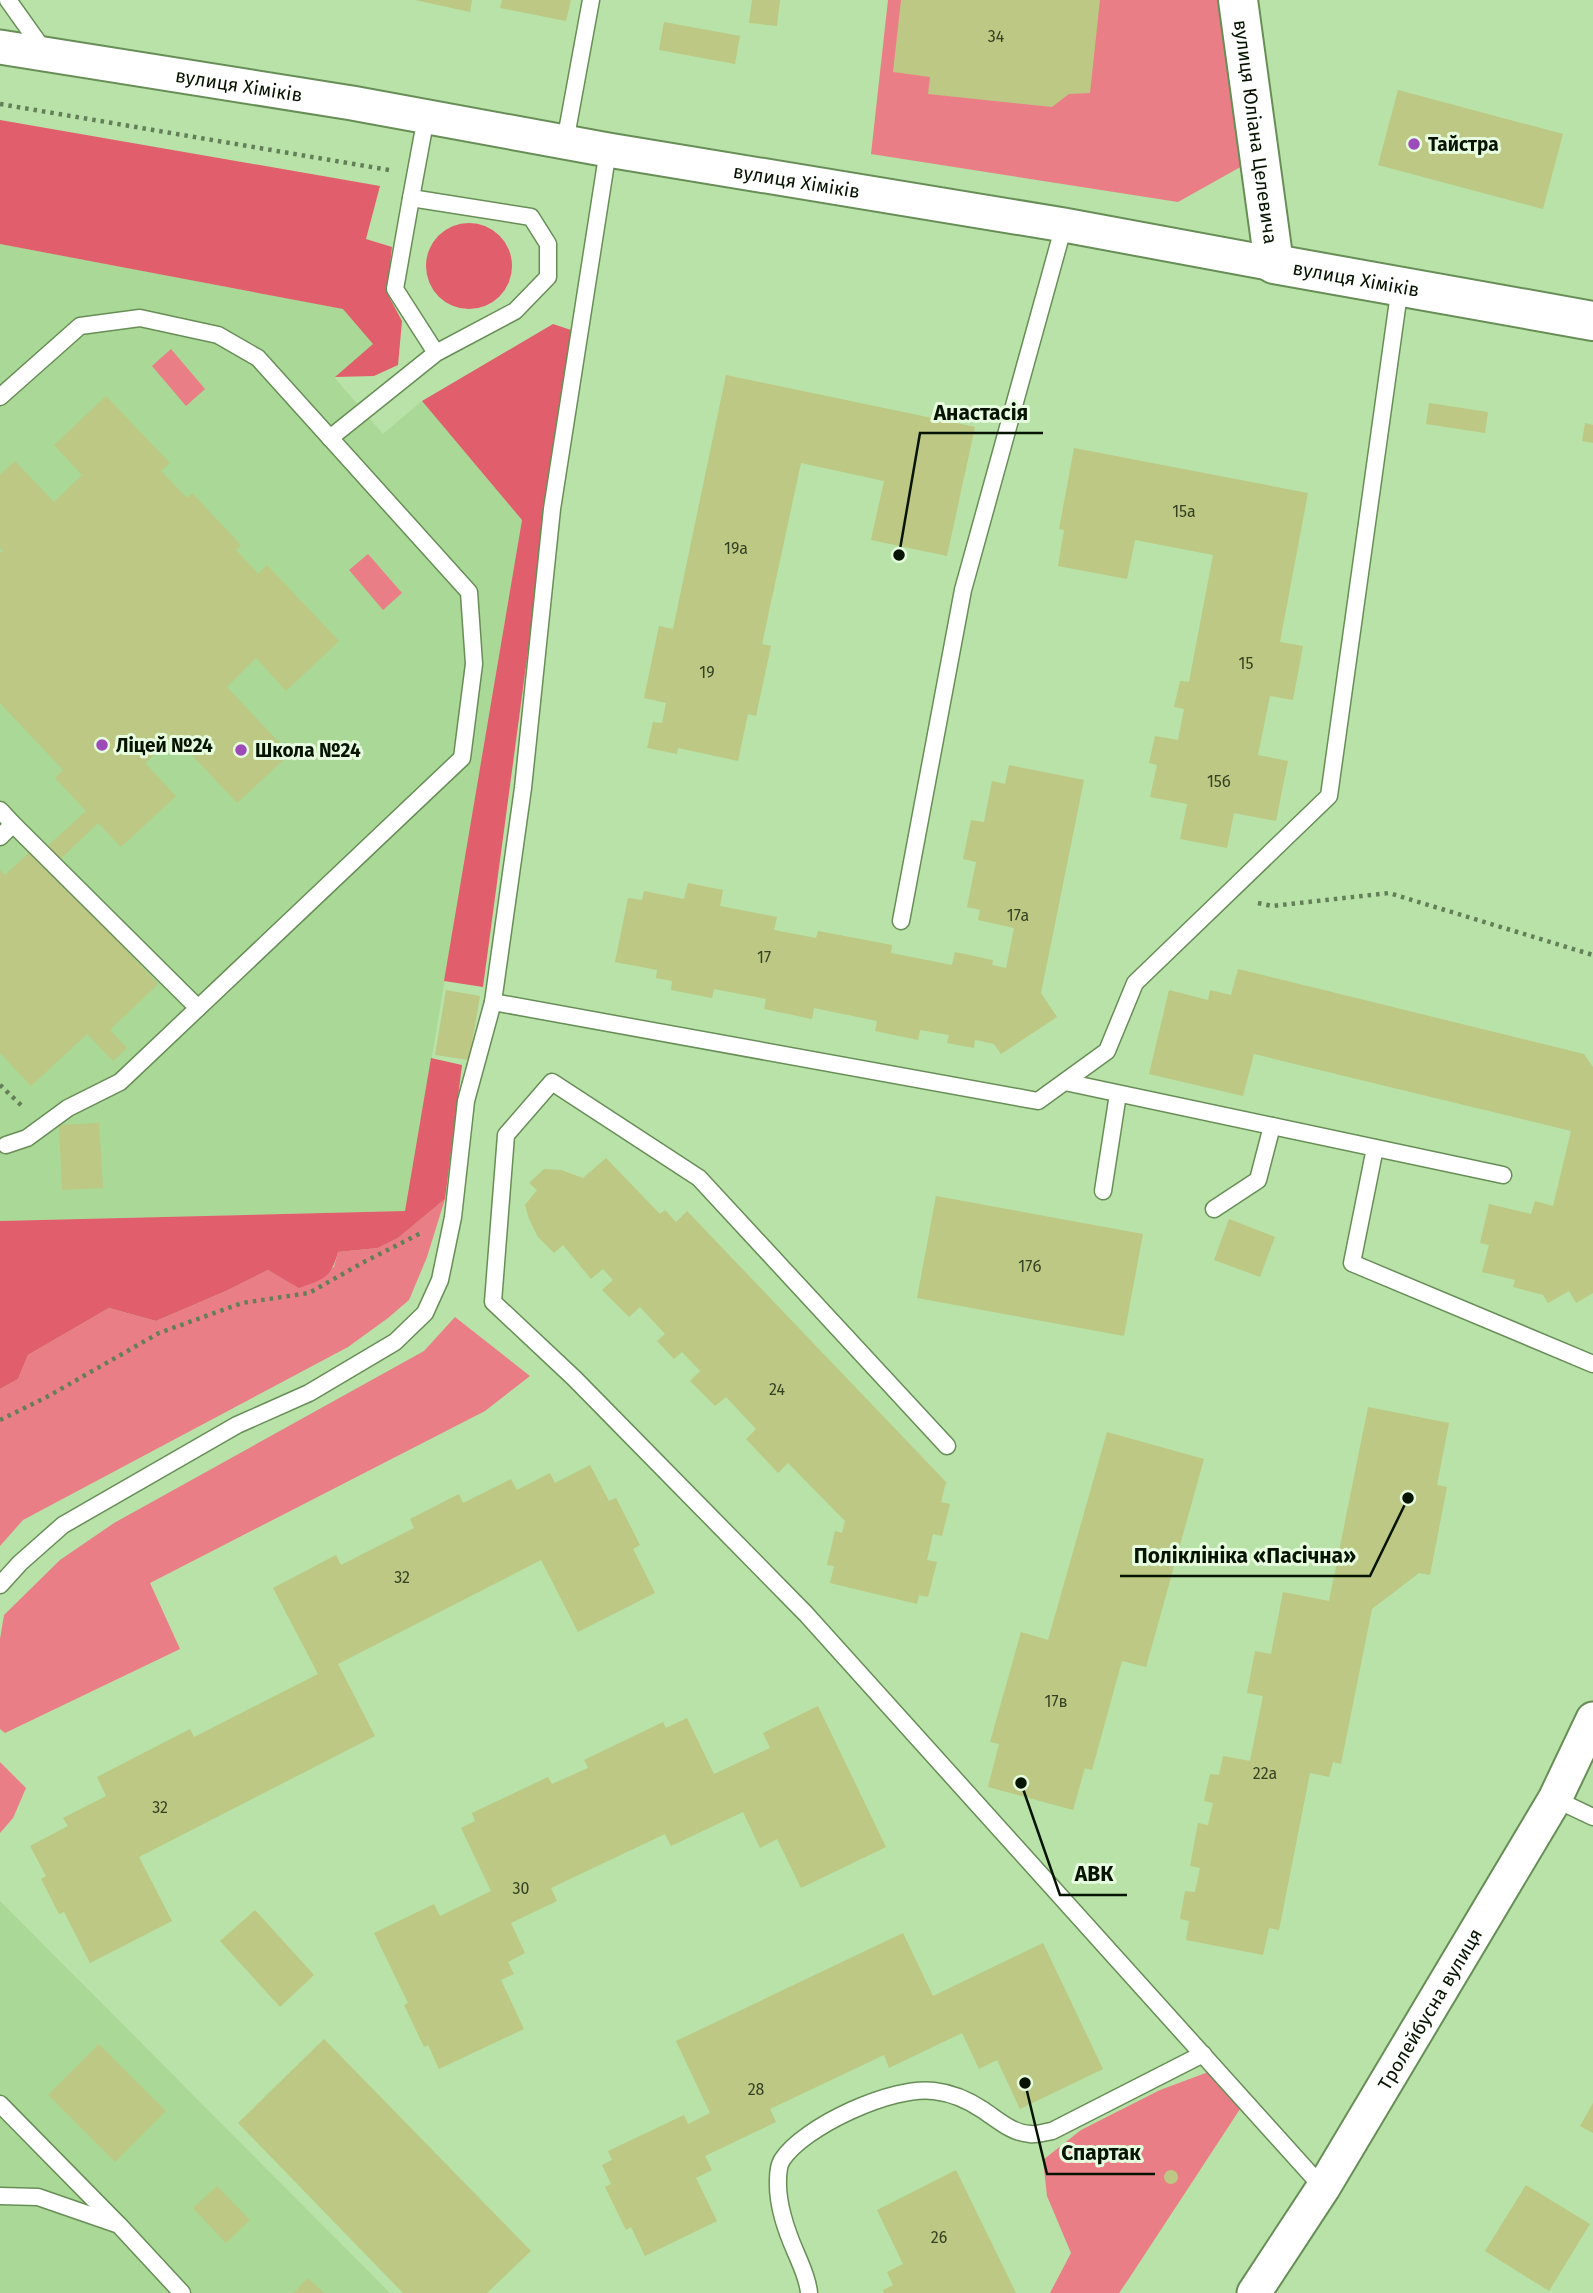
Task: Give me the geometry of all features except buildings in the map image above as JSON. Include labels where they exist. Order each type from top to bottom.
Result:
[{"type":"street","name":"вулиця Юліана Целевича","points":[[1238,0],[1273,264]]},
{"type":"street","name":"вулиця Хіміків","points":[[0,47],[1064,225],[1593,321]]},
{"type":"street","name":"Тролейбусна вулиця","points":[[1254,2293],[1323,2188],[1555,1799],[1593,1719]]},
{"type":"lane","points":[[8,0],[46,54]]},
{"type":"lane","points":[[565,142],[591,0]]},
{"type":"lane","points":[[426,117],[395,289],[436,354]]},
{"type":"lane","points":[[0,1585],[20,1563],[64,1525],[237,1425],[309,1393],[396,1342],[425,1313],[440,1280],[453,1217],[466,1101],[493,1002],[523,788],[552,509],[607,150]]},
{"type":"lane","points":[[330,438],[436,354],[515,311],[548,278],[548,244],[531,217],[411,198]]},
{"type":"lane","points":[[901,921],[962,590],[1064,225]]},
{"type":"lane","points":[[493,1002],[1038,1101],[1107,1051],[1135,984],[1329,796],[1400,286]]},
{"type":"lane","points":[[0,397],[80,326],[140,318],[218,335],[258,358],[468,592],[474,664],[462,758],[120,1082],[68,1108],[27,1138],[6,1145]]},
{"type":"lane","points":[[0,810],[198,1008]]},
{"type":"lane","points":[[0,837],[13,824]]},
{"type":"lane","points":[[947,1446],[699,1178],[552,1082],[506,1135],[493,1302],[574,1378],[806,1614],[1323,2188]]},
{"type":"lane","points":[[1065,1082],[1503,1175]]},
{"type":"lane","points":[[1103,1191],[1118,1094]]},
{"type":"lane","points":[[1214,1209],[1258,1180],[1272,1126]]},
{"type":"lane","points":[[1375,1148],[1352,1263],[1593,1364]]},
{"type":"lane","points":[[1555,1799],[1593,1817]]},
{"type":"lane","points":[[809,2293],[779,2203],[778,2180],[780,2162],[796,2144],[823,2124],[856,2109],[907,2092],[932,2090],[960,2096],[1004,2126],[1031,2134],[1052,2131],[1203,2054]]},
{"type":"lane","points":[[0,2104],[182,2293]]},
{"type":"lane","points":[[0,2196],[38,2197],[119,2225]]},
{"type":"path","points":[[0,104],[391,170],[394,181]]},
{"type":"path","points":[[1225,897],[1272,906],[1389,893],[1593,955]]},
{"type":"path","points":[[0,1420],[45,1398],[159,1333],[242,1303],[309,1293],[453,1217]]},
{"type":"shaded area","points":[[888,0],[1222,0],[1244,165],[1178,202],[871,154]]},
{"type":"shaded area","points":[[0,120],[380,186],[366,239],[392,247],[387,293],[402,321],[398,365],[374,376],[335,377],[373,344],[343,309],[0,244]]},
{"type":"shaded area","points":[[469,223],[493,230],[505,242],[512,266],[505,290],[493,302],[469,309],[445,302],[433,290],[426,266],[433,242],[445,230]]},
{"type":"shaded area","name":"Школа №24","points":[[0,244],[344,309],[374,344],[335,378],[383,434],[422,401],[522,520],[406,1211],[0,1221]]},
{"type":"shaded area","points":[[553,324],[571,330],[483,987],[444,981],[522,520],[422,401]]},
{"type":"shaded area","points":[[171,349],[205,389],[186,406],[152,366]]},
{"type":"shaded area","points":[[368,554],[402,593],[383,610],[349,570]]},
{"type":"shaded area","points":[[431,1058],[462,1065],[445,1199],[398,1238],[378,1248],[338,1252],[325,1276],[299,1288],[268,1270],[156,1321],[109,1308],[28,1355],[18,1379],[0,1389],[0,1221],[405,1211]]},
{"type":"shaded area","points":[[445,1199],[427,1257],[409,1300],[388,1318],[348,1347],[23,1520],[0,1546],[0,1389],[18,1379],[28,1355],[109,1308],[156,1321],[268,1270],[299,1287],[334,1267],[338,1252],[378,1248],[398,1238]]},
{"type":"shaded area","points":[[455,1317],[530,1376],[485,1411],[150,1583],[180,1649],[5,1733],[0,1729],[0,1639],[4,1615],[60,1560],[114,1523],[424,1351]]},
{"type":"shaded area","points":[[0,1762],[26,1788],[13,1818],[0,1833]]},
{"type":"shaded area","points":[[0,1901],[390,2293],[0,2293]]},
{"type":"shaded area","points":[[1211,2071],[1242,2106],[1119,2293],[1050,2293],[1071,2253],[1047,2196],[1043,2160],[1081,2130],[1160,2090]]},
{"type":"place","name":"Тайстра","points":[[1414,144]]},
{"type":"place","name":"Анастасія","points":[[899,555]]},
{"type":"place","name":"Ліцей №24","points":[[102,745]]},
{"type":"place","name":"Школа №24","points":[[241,750]]},
{"type":"place","name":"Поліклініка «Пасічна»","points":[[1408,1498]]},
{"type":"place","name":"АВК","points":[[1021,1783]]},
{"type":"place","name":"Спартак","points":[[1025,2083]]}]
